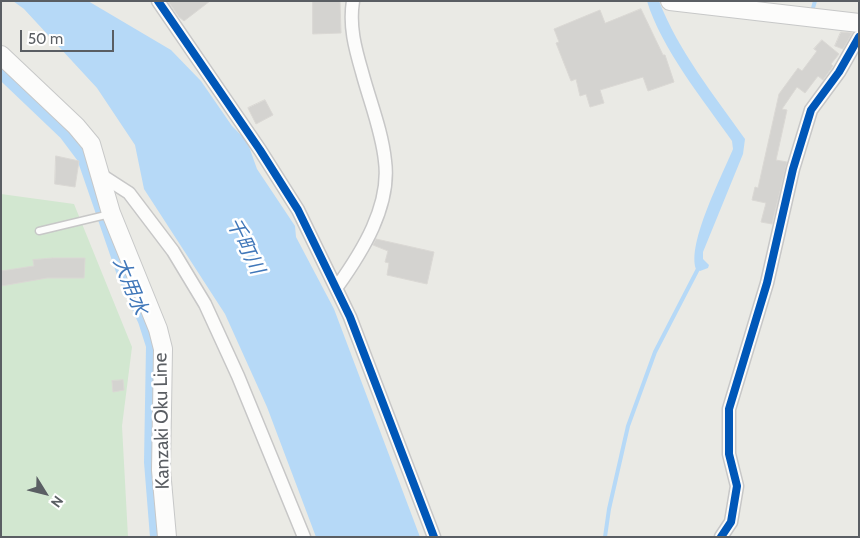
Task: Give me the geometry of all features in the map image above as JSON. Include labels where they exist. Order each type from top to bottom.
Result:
[{"type":"main road","points":[[670,1],[859,22]]},
{"type":"main road","name":"Kanzaki Oku Line","points":[[1,55],[76,126],[91,144],[105,215],[158,329],[162,349],[162,470],[166,537]]},
{"type":"street","points":[[158,1],[260,150],[298,210],[336,287],[382,398],[434,537]]},
{"type":"street","points":[[336,287],[352,265],[382,204],[385,180],[386,162],[352,37],[351,15],[353,1]]},
{"type":"street","points":[[721,537],[731,522],[737,486],[729,454],[729,409],[767,283],[793,169],[811,110],[838,72],[859,37]]},
{"type":"street","points":[[98,173],[129,193],[173,251],[205,304],[238,376],[304,537]]},
{"type":"lane","points":[[39,231],[105,215]]},
{"type":"green space","points":[[1,194],[74,204],[132,347],[122,426],[128,537],[1,537]]},
{"type":"water","name":"千町川","points":[[13,1],[88,1],[171,50],[201,81],[232,126],[247,141],[257,169],[295,226],[296,237],[334,309],[420,537],[316,537],[267,407],[225,314],[144,189],[135,145],[97,88],[24,9]]},
{"type":"water","points":[[647,1],[659,1],[667,20],[687,55],[745,139],[743,154],[703,252],[703,259],[709,265],[708,268],[700,271],[696,269],[696,243],[707,209],[733,149],[732,141],[696,92],[662,37]]},
{"type":"building","points":[[168,1],[210,1],[184,21]]},
{"type":"building","points":[[313,1],[340,1],[341,33],[313,34]]},
{"type":"building","points":[[641,9],[663,55],[665,55],[674,82],[648,91],[643,77],[600,90],[604,103],[590,107],[586,94],[580,96],[576,79],[571,81],[556,43],[559,42],[554,29],[600,10],[605,23]]},
{"type":"building","points":[[841,32],[852,33],[843,49],[835,46]]},
{"type":"building","points":[[822,40],[839,54],[831,64],[833,66],[823,80],[818,76],[805,93],[797,87],[782,109],[787,110],[776,160],[787,162],[772,224],[761,222],[766,203],[752,200],[755,187],[758,188],[779,94],[798,68],[802,71],[817,51],[814,49]]},
{"type":"building","points":[[265,100],[273,115],[256,124],[248,108]]},
{"type":"building","points":[[56,156],[79,161],[75,187],[55,184]]},
{"type":"building","points":[[376,239],[434,252],[427,284],[387,275],[389,263],[385,262],[388,251],[373,245]]},
{"type":"building","points":[[85,258],[84,278],[47,278],[1,286],[1,271],[34,266],[33,260]]},
{"type":"building","points":[[123,380],[124,390],[113,392],[112,381]]},
{"type":"waterway","points":[[813,8],[815,1]]},
{"type":"waterway","name":"大用水","points":[[1,73],[65,134],[83,158],[123,274],[144,321],[152,346],[150,462],[156,537]]},
{"type":"waterway","points":[[605,537],[609,509],[628,426],[655,352],[699,267]]},
{"type":"cycle path","points":[[158,1],[260,150],[298,210],[350,317],[434,537]]},
{"type":"cycle path","points":[[721,537],[731,522],[737,486],[729,454],[729,409],[767,283],[793,169],[811,110],[839,72],[859,37]]}]
